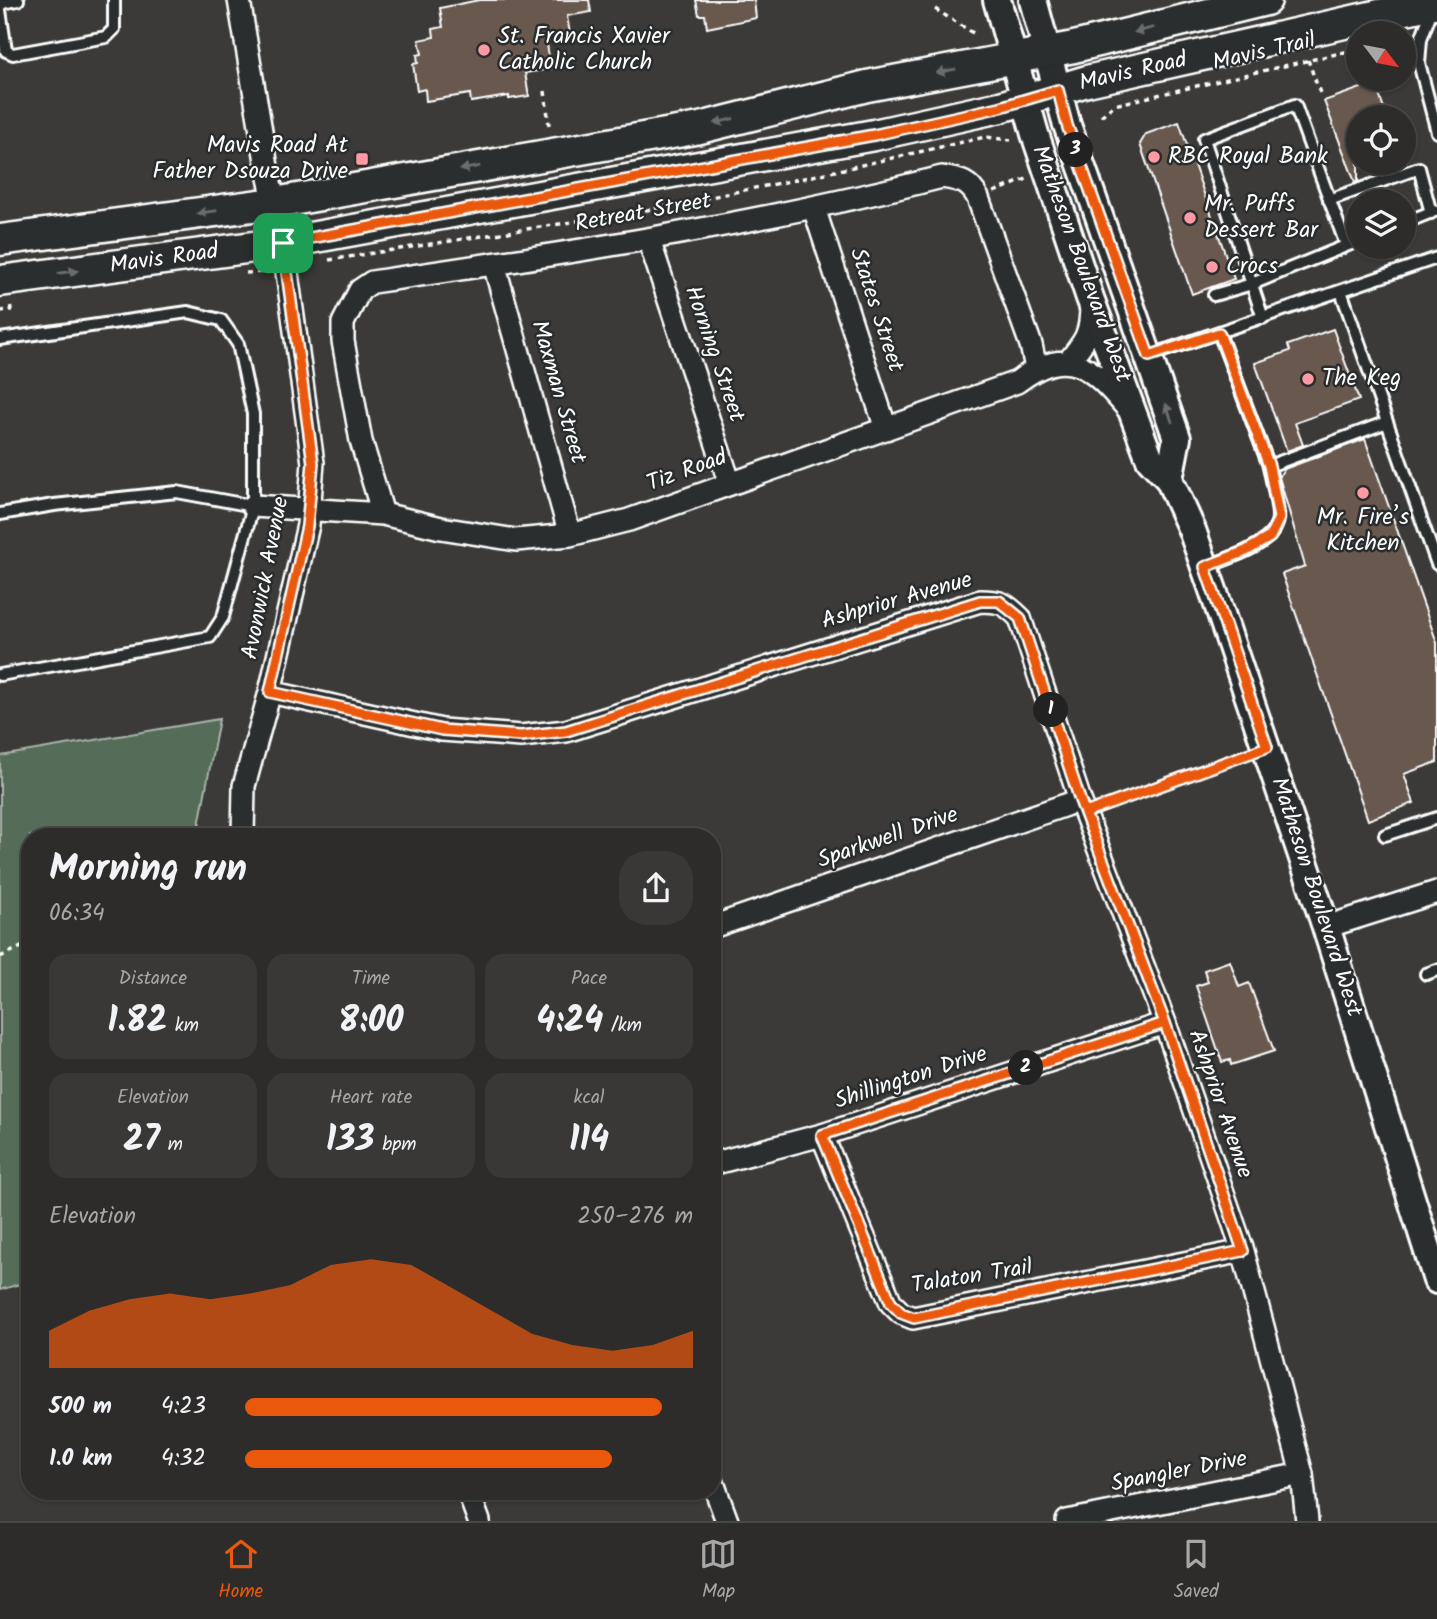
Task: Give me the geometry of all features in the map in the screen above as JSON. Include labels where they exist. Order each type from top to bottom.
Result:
[{"type":"main road","name":"Mavis Road","points":[[0,240],[275,203],[700,128],[867,86],[1048,52],[1266,0]]},
{"type":"main road","name":"Mavis Road","points":[[5,291],[874,135],[1058,90],[1367,22],[1436,2]]},
{"type":"street","name":"Avonwick Avenue","points":[[239,0],[283,243],[313,463],[307,526],[270,692],[244,786],[243,828]]},
{"type":"street","name":"Matheson Boulevard West","points":[[997,0],[1025,100],[1090,298],[1150,459],[1169,479],[1205,567],[1267,747],[1437,1280]]},
{"type":"street","name":"Matheson Boulevard West","points":[[1033,0],[1067,125],[1177,438],[1169,479]]},
{"type":"street","name":"Retreat Street","points":[[383,514],[361,441],[343,341],[343,323],[360,290],[372,282],[649,240],[814,208],[942,177],[961,180],[971,185],[1031,345],[1036,368]]},
{"type":"street","name":"States Street","points":[[814,208],[886,429]]},
{"type":"street","name":"Horning Street","points":[[649,240],[730,484]]},
{"type":"street","name":"Maxman Street","points":[[494,264],[570,535]]},
{"type":"street","points":[[1090,298],[1091,327],[1087,340],[1068,362],[1099,376],[1136,418]]},
{"type":"street","name":"Tiz Road","points":[[253,506],[337,509],[383,514],[441,528],[516,540],[570,535],[629,520],[1017,382],[1036,368],[1068,362]]},
{"type":"street","name":"Ashprior Avenue","points":[[270,692],[442,730],[521,736],[566,731],[980,601],[999,601],[1020,618],[1083,806],[1165,1023],[1243,1251],[1302,1474],[1307,1521]]},
{"type":"street","name":"Sparkwell Drive","points":[[721,924],[1083,806]]},
{"type":"street","points":[[1326,927],[1437,892]]},
{"type":"street","name":"Shillington Drive","points":[[721,1162],[822,1135],[1165,1023]]},
{"type":"street","name":"Talaton Trail","points":[[822,1135],[891,1303],[901,1313],[914,1318],[1243,1251]]},
{"type":"street","name":"Spangler Drive","points":[[1067,1521],[1302,1474]]},
{"type":"street","points":[[471,1500],[479,1521]]},
{"type":"street","points":[[719,1500],[727,1521]]},
{"type":"lane","points":[[18,0],[2,3],[0,9],[6,51],[13,54],[106,37],[114,29],[114,0]]},
{"type":"lane","points":[[1436,2],[1421,39],[1419,63],[1437,132]]},
{"type":"lane","points":[[1214,295],[1252,284],[1346,246],[1295,105],[1204,139],[1252,284],[1263,318]]},
{"type":"lane","points":[[1329,200],[1419,168],[1434,211],[1416,218]]},
{"type":"lane","points":[[1149,356],[1437,258]]},
{"type":"lane","points":[[1341,291],[1437,564]]},
{"type":"lane","points":[[0,339],[188,312],[221,320],[238,344],[253,414],[253,506],[223,617],[210,637],[0,675]]},
{"type":"lane","points":[[1205,567],[1246,551],[1270,537],[1279,518],[1269,466],[1219,333]]},
{"type":"lane","points":[[1269,466],[1387,422]]},
{"type":"lane","points":[[0,514],[54,505],[177,492],[253,506]]},
{"type":"lane","points":[[1385,835],[1437,818]]},
{"type":"path","points":[[935,9],[976,35]]},
{"type":"path","name":"Mavis Trail","points":[[1101,116],[1114,104],[1346,51]]},
{"type":"path","points":[[1308,60],[1321,96]]},
{"type":"path","points":[[545,91],[549,125]]},
{"type":"path","points":[[320,261],[642,211],[985,137],[1011,140]]},
{"type":"path","points":[[991,193],[1031,177]]},
{"type":"path","points":[[0,311],[11,310],[5,291]]},
{"type":"path","points":[[1083,806],[1267,747]]},
{"type":"path","points":[[0,957],[21,947]]},
{"type":"green space","points":[[219,719],[199,828],[21,828],[21,1284],[0,1290],[0,756]]},
{"type":"building","name":"St. Francis Xavier Catholic Church","points":[[479,0],[589,0],[591,12],[567,16],[570,34],[546,38],[551,69],[525,73],[529,96],[471,102],[470,94],[426,101],[425,89],[417,91],[413,64],[418,63],[417,55],[422,54],[419,40],[434,37],[433,29],[443,27],[440,8]]},
{"type":"building","points":[[696,0],[754,0],[756,18],[707,28],[705,15],[699,15]]},
{"type":"building","points":[[1352,91],[1378,91],[1383,105],[1346,105],[1346,158],[1324,101]]},
{"type":"building","points":[[1179,122],[1234,279],[1192,294],[1140,144],[1146,134]]},
{"type":"building","points":[[1333,329],[1359,400],[1295,423],[1303,445],[1287,451],[1255,363],[1290,351],[1288,345]]},
{"type":"building","points":[[1365,439],[1437,643],[1437,762],[1404,774],[1414,803],[1368,820],[1282,574],[1305,566],[1279,477],[1284,469]]},
{"type":"building","points":[[1230,961],[1239,987],[1249,983],[1274,1051],[1231,1065],[1230,1060],[1222,1062],[1196,986],[1208,982],[1204,970]]},
{"type":"place","name":"St. Francis Xavier Catholic Church","points":[[484,50]]},
{"type":"place","name":"RBC Royal Bank","points":[[1154,157]]},
{"type":"place","name":"Mavis Road At Father Dsouza Drive","points":[[362,159]]},
{"type":"place","name":"Mr. Puffs Dessert Bar","points":[[1190,218]]},
{"type":"place","name":"Crocs","points":[[1212,267]]},
{"type":"place","name":"The Keg","points":[[1308,379]]},
{"type":"place","name":"Mr. Fire’s Kitchen","points":[[1363,493]]},
{"type":"route","points":[[283,243],[313,463],[307,526],[270,692],[442,730],[521,736],[566,731],[980,601],[999,601],[1020,618],[1080,800],[1112,883],[1165,1023],[1243,1251],[914,1318],[901,1313],[891,1303],[822,1135],[1165,1023],[1085,813],[1267,747],[1205,567],[1246,551],[1270,537],[1279,518],[1269,466],[1219,333],[1149,356],[1067,125],[1058,90],[1000,107],[874,135],[283,243]]}]
